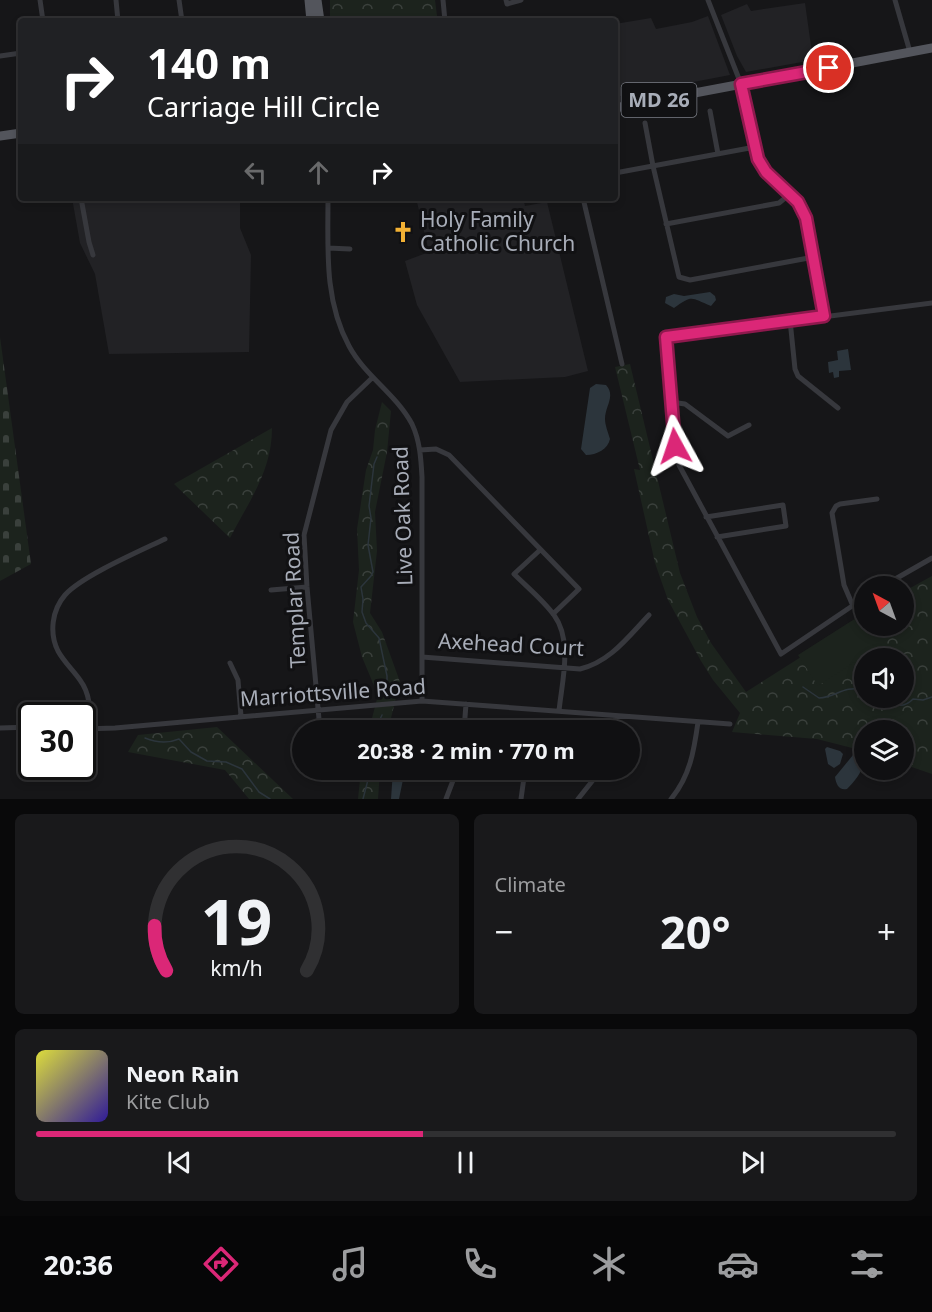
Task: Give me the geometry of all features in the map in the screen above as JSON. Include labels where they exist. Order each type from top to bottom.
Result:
[{"type":"main road","points":[[309,0],[311,18]]},
{"type":"main road","points":[[317,0],[320,18]]},
{"type":"main road","name":"MD 26","points":[[618,107],[932,48]]},
{"type":"main road","points":[[0,136],[18,133]]},
{"type":"street","points":[[40,0],[43,18]]},
{"type":"street","points":[[116,0],[118,18]]},
{"type":"street","points":[[180,0],[182,18]]},
{"type":"street","points":[[443,0],[445,18]]},
{"type":"street","points":[[506,0],[507,4],[521,0]]},
{"type":"street","points":[[708,0],[741,84],[758,159],[766,172],[803,208],[824,316]]},
{"type":"street","points":[[895,0],[910,52]]},
{"type":"street","points":[[0,56],[18,53]]},
{"type":"street","points":[[710,111],[718,154]]},
{"type":"street","points":[[645,123],[677,274],[685,280],[814,257]]},
{"type":"street","points":[[618,172],[754,147]]},
{"type":"street","points":[[666,224],[779,203],[790,194]]},
{"type":"street","points":[[82,201],[93,255]]},
{"type":"street","name":"Live Oak Road","points":[[327,201],[330,294],[336,317],[355,356],[408,417],[415,430],[420,450],[422,700]]},
{"type":"street","points":[[584,201],[622,364]]},
{"type":"street","points":[[328,248],[350,249]]},
{"type":"street","points":[[877,499],[840,504],[832,513],[844,585],[852,606],[780,654],[679,465],[675,446],[666,337],[932,303]]},
{"type":"street","points":[[790,320],[795,369],[798,376],[838,408]]},
{"type":"street","name":"Templar Road","points":[[320,720],[304,535],[331,430],[347,402],[372,378]]},
{"type":"street","points":[[671,402],[685,404],[728,436],[749,424]]},
{"type":"street","points":[[420,450],[436,449],[448,455],[579,589],[553,614]]},
{"type":"street","points":[[706,517],[783,505],[786,526],[717,537]]},
{"type":"street","points":[[89,702],[85,688],[60,654],[53,638],[52,625],[55,612],[65,595],[78,584],[165,539]]},
{"type":"street","points":[[540,550],[514,574],[553,614],[562,631],[565,648],[559,711]]},
{"type":"street","points":[[900,576],[932,558]]},
{"type":"street","points":[[271,590],[307,587]]},
{"type":"street","name":"Axehead Court","points":[[422,657],[580,669],[596,665],[607,657],[649,615]]},
{"type":"street","points":[[230,663],[238,680],[241,716]]},
{"type":"street","name":"Marriottsville Road","points":[[96,728],[422,700],[729,724]]},
{"type":"street","points":[[465,720],[466,704]]},
{"type":"street","points":[[615,720],[616,716]]},
{"type":"street","points":[[671,799],[682,784],[690,767],[698,722]]},
{"type":"street","points":[[0,728],[18,728]]},
{"type":"street","points":[[446,799],[453,780]]},
{"type":"street","points":[[521,799],[524,780]]},
{"type":"street","points":[[578,799],[593,780]]},
{"type":"shaded area","points":[[805,3],[813,60],[746,72],[737,56],[721,15],[747,4],[751,11]]},
{"type":"shaded area","points":[[708,16],[730,75],[618,96],[618,24],[651,18],[656,29],[692,22]]},
{"type":"shaded area","points":[[73,201],[240,201],[240,228],[251,255],[249,352],[109,354],[95,274],[80,243]]},
{"type":"shaded area","points":[[417,201],[524,201],[525,206],[547,202],[588,371],[565,377],[460,382],[417,305],[405,261],[429,252]]},
{"type":"shaded area","points":[[710,292],[716,300],[711,306],[696,299],[689,299],[674,308],[665,303],[666,297],[674,294],[684,296]]},
{"type":"shaded area","points":[[848,349],[851,370],[839,371],[839,377],[834,378],[833,372],[829,373],[828,362],[838,360],[837,351]]},
{"type":"shaded area","points":[[596,384],[606,385],[609,389],[610,397],[605,419],[610,439],[601,451],[586,455],[581,449],[590,388]]},
{"type":"shaded area","points":[[827,747],[843,754],[840,764],[834,768],[828,764],[825,749]]},
{"type":"shaded area","points":[[854,755],[855,780],[850,786],[847,789],[840,788],[835,777]]},
{"type":"shaded area","points":[[392,780],[403,780],[399,799],[391,799]]},
{"type":"green space","points":[[330,0],[435,0],[437,16],[436,18],[330,18]]},
{"type":"green space","points":[[0,337],[31,564],[0,581]]},
{"type":"green space","points":[[630,364],[680,573],[697,617],[711,643],[746,692],[854,623],[854,636],[914,636],[914,586],[932,576],[932,774],[914,768],[914,720],[854,720],[854,748],[817,739],[732,732],[740,713],[713,680],[701,661],[668,600],[655,563],[634,469],[640,470],[615,367]]},
{"type":"green space","points":[[382,402],[391,411],[387,452],[375,512],[377,551],[370,613],[382,632],[400,682],[390,720],[372,720],[378,695],[362,657],[353,622],[359,570],[357,529]]},
{"type":"green space","points":[[272,428],[271,444],[264,472],[230,538],[174,484]]},
{"type":"green space","points":[[854,619],[854,636],[883,636],[886,641],[875,648],[854,648],[854,662],[818,686],[798,655]]},
{"type":"green space","points":[[217,727],[293,799],[249,799],[225,770],[128,752],[138,735]]},
{"type":"green space","points":[[360,780],[379,780],[378,799],[358,799]]},
{"type":"waterway","points":[[377,457],[374,464],[369,506],[371,518],[368,545],[373,572],[361,587],[362,612],[366,623],[379,638],[387,676],[387,693]]},
{"type":"waterway","points":[[803,687],[819,698],[854,689]]},
{"type":"waterway","points":[[914,699],[923,700],[932,697]]},
{"type":"waterway","points":[[380,720],[382,715]]},
{"type":"waterway","points":[[145,738],[162,742],[179,739],[191,752],[207,761],[226,762],[242,769],[259,792],[270,799]]},
{"type":"waterway","points":[[363,799],[368,780]]},
{"type":"place","name":"Holy Family Catholic Church","points":[[403,232]]},
{"type":"route","points":[[675,446],[666,337],[824,316],[809,227],[803,208],[766,172],[758,159],[741,84],[829,68]]}]
